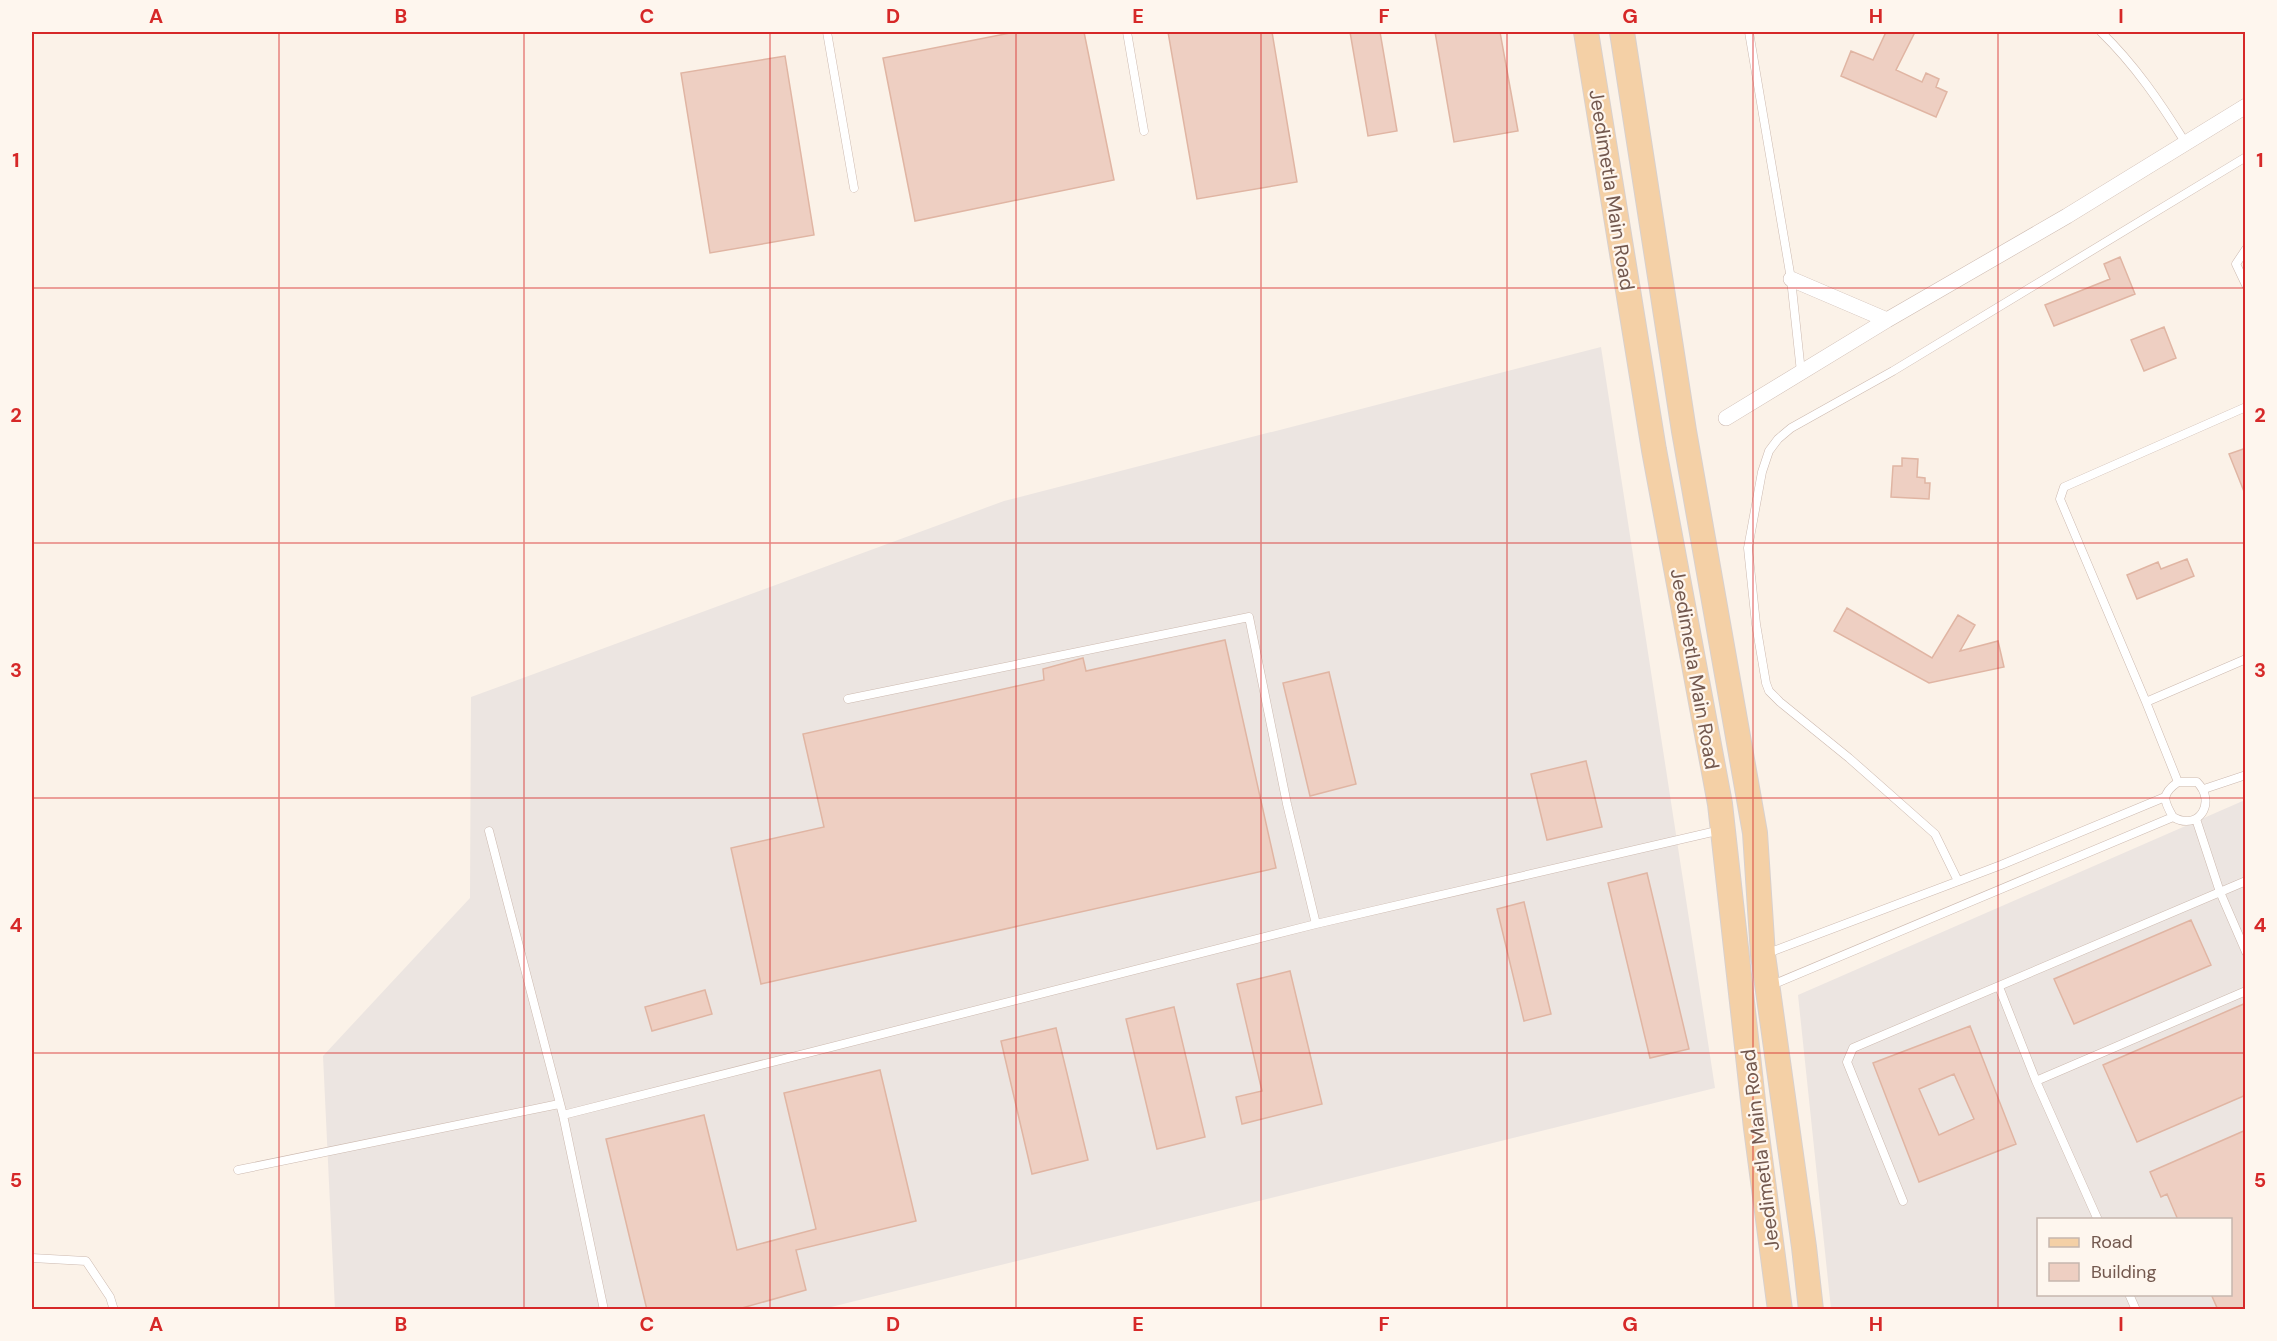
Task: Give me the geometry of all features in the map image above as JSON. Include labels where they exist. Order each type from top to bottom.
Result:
[{"type":"main road","name":"Jeedimetla Main Road","points":[[1586,32],[1654,450],[1720,804],[1756,1128],[1780,1310]]},
{"type":"main road","name":"Jeedimetla Main Road","points":[[1622,32],[1684,431],[1755,833],[1763,955],[1811,1310]]},
{"type":"street","points":[[1726,418],[1887,320],[2067,216],[2246,106]]},
{"type":"street","points":[[1791,279],[1887,320]]},
{"type":"lane","points":[[826,32],[854,188]]},
{"type":"lane","points":[[1127,32],[1144,131]]},
{"type":"lane","points":[[1749,32],[1791,279],[1801,372]]},
{"type":"lane","points":[[2101,32],[2118,48],[2155,94],[2186,142]]},
{"type":"lane","points":[[1958,881],[1935,834],[1881,785],[1769,692],[1758,634],[1748,548],[1762,472],[1769,451],[1791,428],[1893,371],[2246,157]]},
{"type":"lane","points":[[2246,249],[2236,264],[2246,285]]},
{"type":"lane","points":[[2178,782],[2060,499],[2064,487],[2246,407]]},
{"type":"lane","points":[[848,699],[1250,617],[1287,804],[1316,924]]},
{"type":"lane","points":[[2146,702],[2246,659]]},
{"type":"lane","points":[[2204,789],[2246,775]]},
{"type":"lane","points":[[1767,987],[2173,817],[2187,821],[2196,819],[2204,809],[2207,800],[2204,789],[2197,782],[2178,782],[2166,792],[2165,797],[2173,817]]},
{"type":"lane","points":[[1763,955],[1958,881],[2165,797]]},
{"type":"lane","points":[[2196,819],[2220,892],[2246,952]]},
{"type":"lane","points":[[563,1115],[1316,924],[1723,829]]},
{"type":"lane","points":[[489,831],[563,1115],[604,1310]]},
{"type":"lane","points":[[1903,1202],[1847,1062],[1853,1048],[2246,881]]},
{"type":"lane","points":[[1999,987],[2036,1081],[2097,1218]]},
{"type":"lane","points":[[2036,1081],[2246,991]]},
{"type":"lane","points":[[238,1170],[559,1104]]},
{"type":"lane","points":[[32,1258],[86,1261],[110,1297],[114,1310]]},
{"type":"shaded area","points":[[1601,347],[1715,1088],[823,1309],[335,1310],[323,1056],[470,898],[471,697],[1004,501]]},
{"type":"shaded area","points":[[2245,800],[2245,1309],[1831,1309],[1798,995]]},
{"type":"building","points":[[1015,32],[1084,32],[1114,180],[915,221],[883,58]]},
{"type":"building","points":[[1168,32],[1272,32],[1297,182],[1197,199]]},
{"type":"building","points":[[1350,32],[1380,32],[1397,131],[1368,136]]},
{"type":"building","points":[[1435,32],[1500,32],[1518,131],[1454,142]]},
{"type":"building","points":[[1886,32],[1915,32],[1896,70],[1922,82],[1926,73],[1939,79],[1936,87],[1947,92],[1936,117],[1841,76],[1851,51],[1873,60]]},
{"type":"building","points":[[785,56],[814,235],[710,253],[681,73]]},
{"type":"building","points":[[2120,257],[2135,294],[2054,326],[2045,305],[2110,279],[2104,264]]},
{"type":"building","points":[[2164,327],[2176,358],[2144,371],[2131,340]]},
{"type":"building","points":[[2246,448],[2246,493],[2245,494],[2229,454]]},
{"type":"building","points":[[1902,458],[1918,459],[1917,477],[1925,478],[1925,483],[1930,483],[1929,499],[1891,497],[1893,466],[1902,466]]},
{"type":"building","points":[[2187,559],[2194,576],[2137,599],[2127,575],[2158,562],[2161,569]]},
{"type":"building","points":[[1847,608],[1932,658],[1958,615],[1975,625],[1960,651],[1998,641],[2004,667],[1929,683],[1834,631]]},
{"type":"building","points":[[1225,640],[1276,868],[761,984],[731,848],[824,827],[803,734],[1044,680],[1043,669],[1083,658],[1086,671]]},
{"type":"building","points":[[1329,672],[1356,784],[1310,796],[1283,683]]},
{"type":"building","points":[[1586,761],[1602,827],[1547,840],[1531,774]]},
{"type":"building","points":[[1647,873],[1689,1049],[1650,1058],[1608,883]]},
{"type":"building","points":[[1524,902],[1551,1014],[1524,1021],[1497,909]]},
{"type":"building","points":[[2191,920],[2211,965],[2074,1024],[2054,979]]},
{"type":"building","points":[[1290,971],[1322,1104],[1242,1124],[1236,1097],[1262,1091],[1237,984]]},
{"type":"building","points":[[705,990],[712,1014],[652,1031],[645,1007]]},
{"type":"building","points":[[2246,1003],[2246,1095],[2137,1142],[2103,1065]]},
{"type":"building","points":[[1174,1007],[1205,1137],[1157,1149],[1126,1019]]},
{"type":"building","points":[[1970,1026],[2016,1144],[1919,1182],[1873,1063]],"holes":[[[1954,1074],[1974,1119],[1939,1135],[1919,1089]]]},
{"type":"building","points":[[1056,1028],[1088,1160],[1032,1174],[1001,1041]]},
{"type":"building","points":[[880,1070],[916,1221],[796,1250],[806,1290],[735,1310],[647,1310],[606,1139],[704,1115],[737,1250],[816,1229],[784,1093]]},
{"type":"building","points":[[2246,1130],[2246,1310],[2218,1310],[2212,1296],[2232,1296],[2232,1218],[2177,1218],[2167,1194],[2161,1197],[2150,1172]]}]
